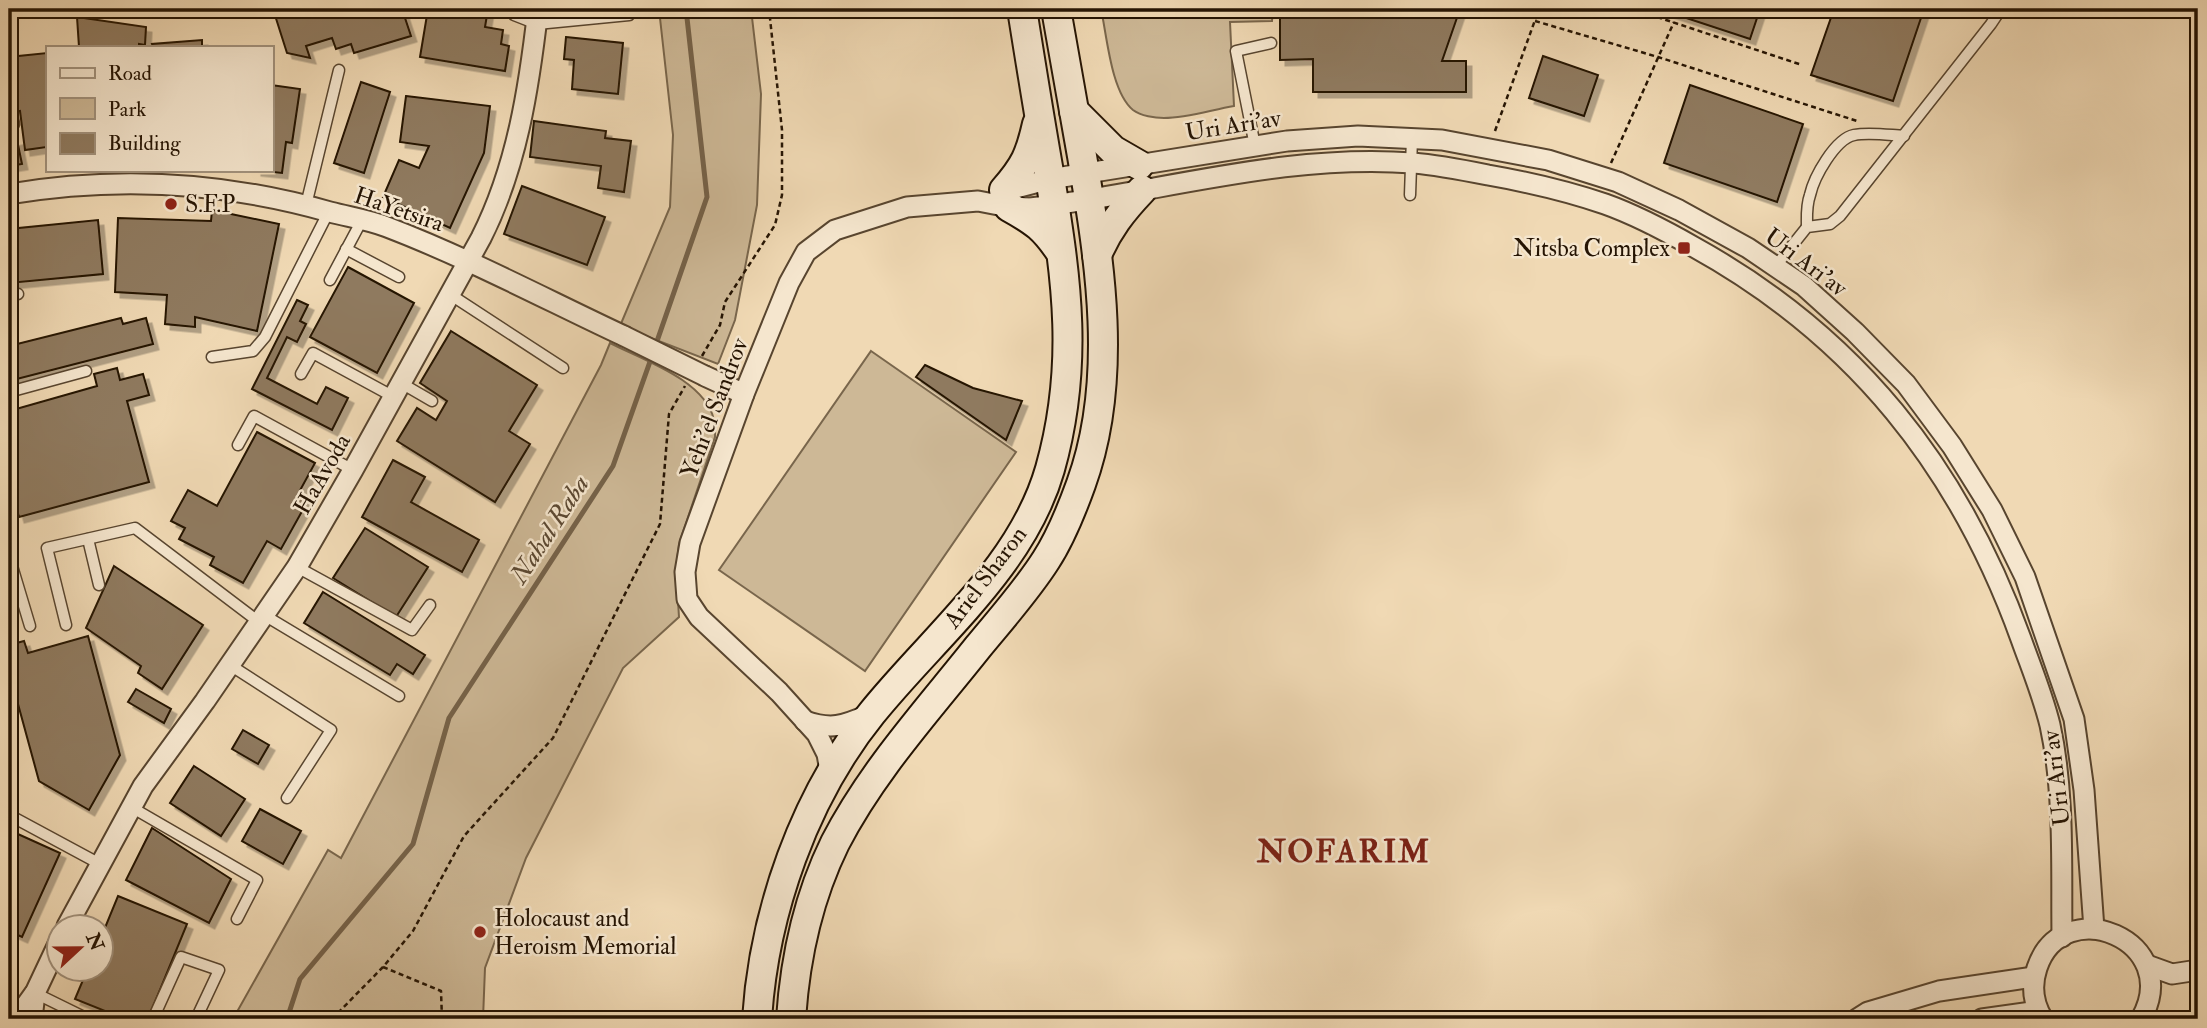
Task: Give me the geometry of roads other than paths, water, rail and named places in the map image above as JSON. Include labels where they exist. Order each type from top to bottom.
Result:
[{"type":"main road","name":"Ariel Sharon","points":[[754,1012],[766,939],[778,898],[791,859],[830,771],[872,714],[981,589],[1013,548],[1049,471],[1063,416],[1069,370],[1069,310],[1063,255],[1021,9]]},
{"type":"main road","name":"Ariel Sharon","points":[[791,1019],[800,946],[810,909],[835,844],[895,750],[1047,559],[1082,482],[1096,423],[1103,372],[1102,309],[1087,187],[1056,9]]},
{"type":"main road","points":[[1074,111],[1141,178],[1108,230],[1097,255]]},
{"type":"main road","points":[[1040,115],[1026,161],[1007,199],[1036,222],[1063,255]]},
{"type":"street","name":"HaAvoda","points":[[74,912],[144,786],[297,567],[451,295],[495,209],[509,170],[524,106],[537,16]]},
{"type":"street","name":"Uri Ari'av","points":[[1141,178],[1255,146],[1287,141],[1358,136],[1442,140],[1548,160],[1605,178],[1679,210],[1748,248],[1804,286],[1855,332],[1906,384],[1952,446],[1993,510],[2025,577],[2074,719],[2084,790],[2094,929]]},
{"type":"street","name":"Uri Ari'av","points":[[1052,192],[1141,178],[1359,162],[1411,163],[1542,185],[1609,206],[1668,232],[1735,269],[1788,306],[1838,350],[1886,401],[1931,461],[1971,522],[2002,586],[2050,725],[2059,792],[2062,937]]},
{"type":"street","name":"HaYetsira","points":[[9,194],[49,187],[154,183],[266,195],[329,211],[383,226],[468,262],[744,394]]},
{"type":"street","name":"Yehi'el Sandrov","points":[[830,771],[827,754],[817,734],[779,692],[699,617],[687,599],[685,572],[690,543],[744,394],[789,283],[806,252],[835,230],[907,207],[1007,199],[1052,192]]},
{"type":"street","points":[[805,721],[823,727],[846,725],[872,714]]},
{"type":"street","points":[[1982,1019],[2041,1015],[2034,1000],[2034,977],[2039,961],[2049,947],[2062,937],[2077,930],[2094,929],[2126,939],[2147,965],[2150,996],[2141,1019]]},
{"type":"street","points":[[2147,965],[2172,974],[2198,970]]},
{"type":"street","points":[[16,1019],[35,993],[46,970]]},
{"type":"street","points":[[1857,1019],[1868,1012],[1939,991],[2034,977]]},
{"type":"street","points":[[32,1019],[35,993]]},
{"type":"lane","points":[[513,9],[514,15],[629,15]]},
{"type":"lane","points":[[1807,227],[1830,224],[1840,216],[1992,24],[2001,9]]},
{"type":"lane","points":[[1255,146],[1236,51],[1271,44]]},
{"type":"lane","points":[[306,205],[339,70]]},
{"type":"lane","points":[[9,103],[14,124],[9,125]]},
{"type":"lane","points":[[1775,267],[1807,227],[1810,191],[1832,152],[1843,140],[1854,135],[1904,136]]},
{"type":"lane","points":[[1410,195],[1412,138]]},
{"type":"lane","points":[[212,357],[253,351],[265,337],[329,211]]},
{"type":"lane","points":[[330,280],[362,220]]},
{"type":"lane","points":[[346,249],[399,277]]},
{"type":"lane","points":[[451,295],[563,368]]},
{"type":"lane","points":[[301,374],[313,353],[398,390],[432,401]]},
{"type":"lane","points":[[9,392],[86,371]]},
{"type":"lane","points":[[238,444],[254,415],[353,470]]},
{"type":"lane","points":[[66,625],[47,548],[135,528],[262,618],[399,696]]},
{"type":"lane","points":[[88,538],[99,585]]},
{"type":"lane","points":[[9,556],[30,626]]},
{"type":"lane","points":[[297,567],[412,630],[430,605]]},
{"type":"lane","points":[[230,665],[331,730],[287,799]]},
{"type":"lane","points":[[131,807],[257,880],[237,919]]},
{"type":"lane","points":[[9,815],[100,864]]},
{"type":"lane","points":[[153,1019],[181,957],[219,970],[195,1019]]},
{"type":"lane","points":[[35,993],[88,1019]]},
{"type":"waterway","name":"Nahal Raba","points":[[655,347],[707,197],[686,9]]},
{"type":"waterway","name":"Nahal Raba","points":[[287,1019],[300,979],[413,844],[449,718],[613,466],[652,356]]},
{"type":"place","name":"S.F.P","points":[[171,204]]},
{"type":"place","name":"Nitsba Complex","points":[[1684,248]]},
{"type":"place","name":"Holocaust and Heroism Memorial","points":[[480,932]]},
{"type":"district","name":"NOFARIM","points":[[1344,851]]}]
